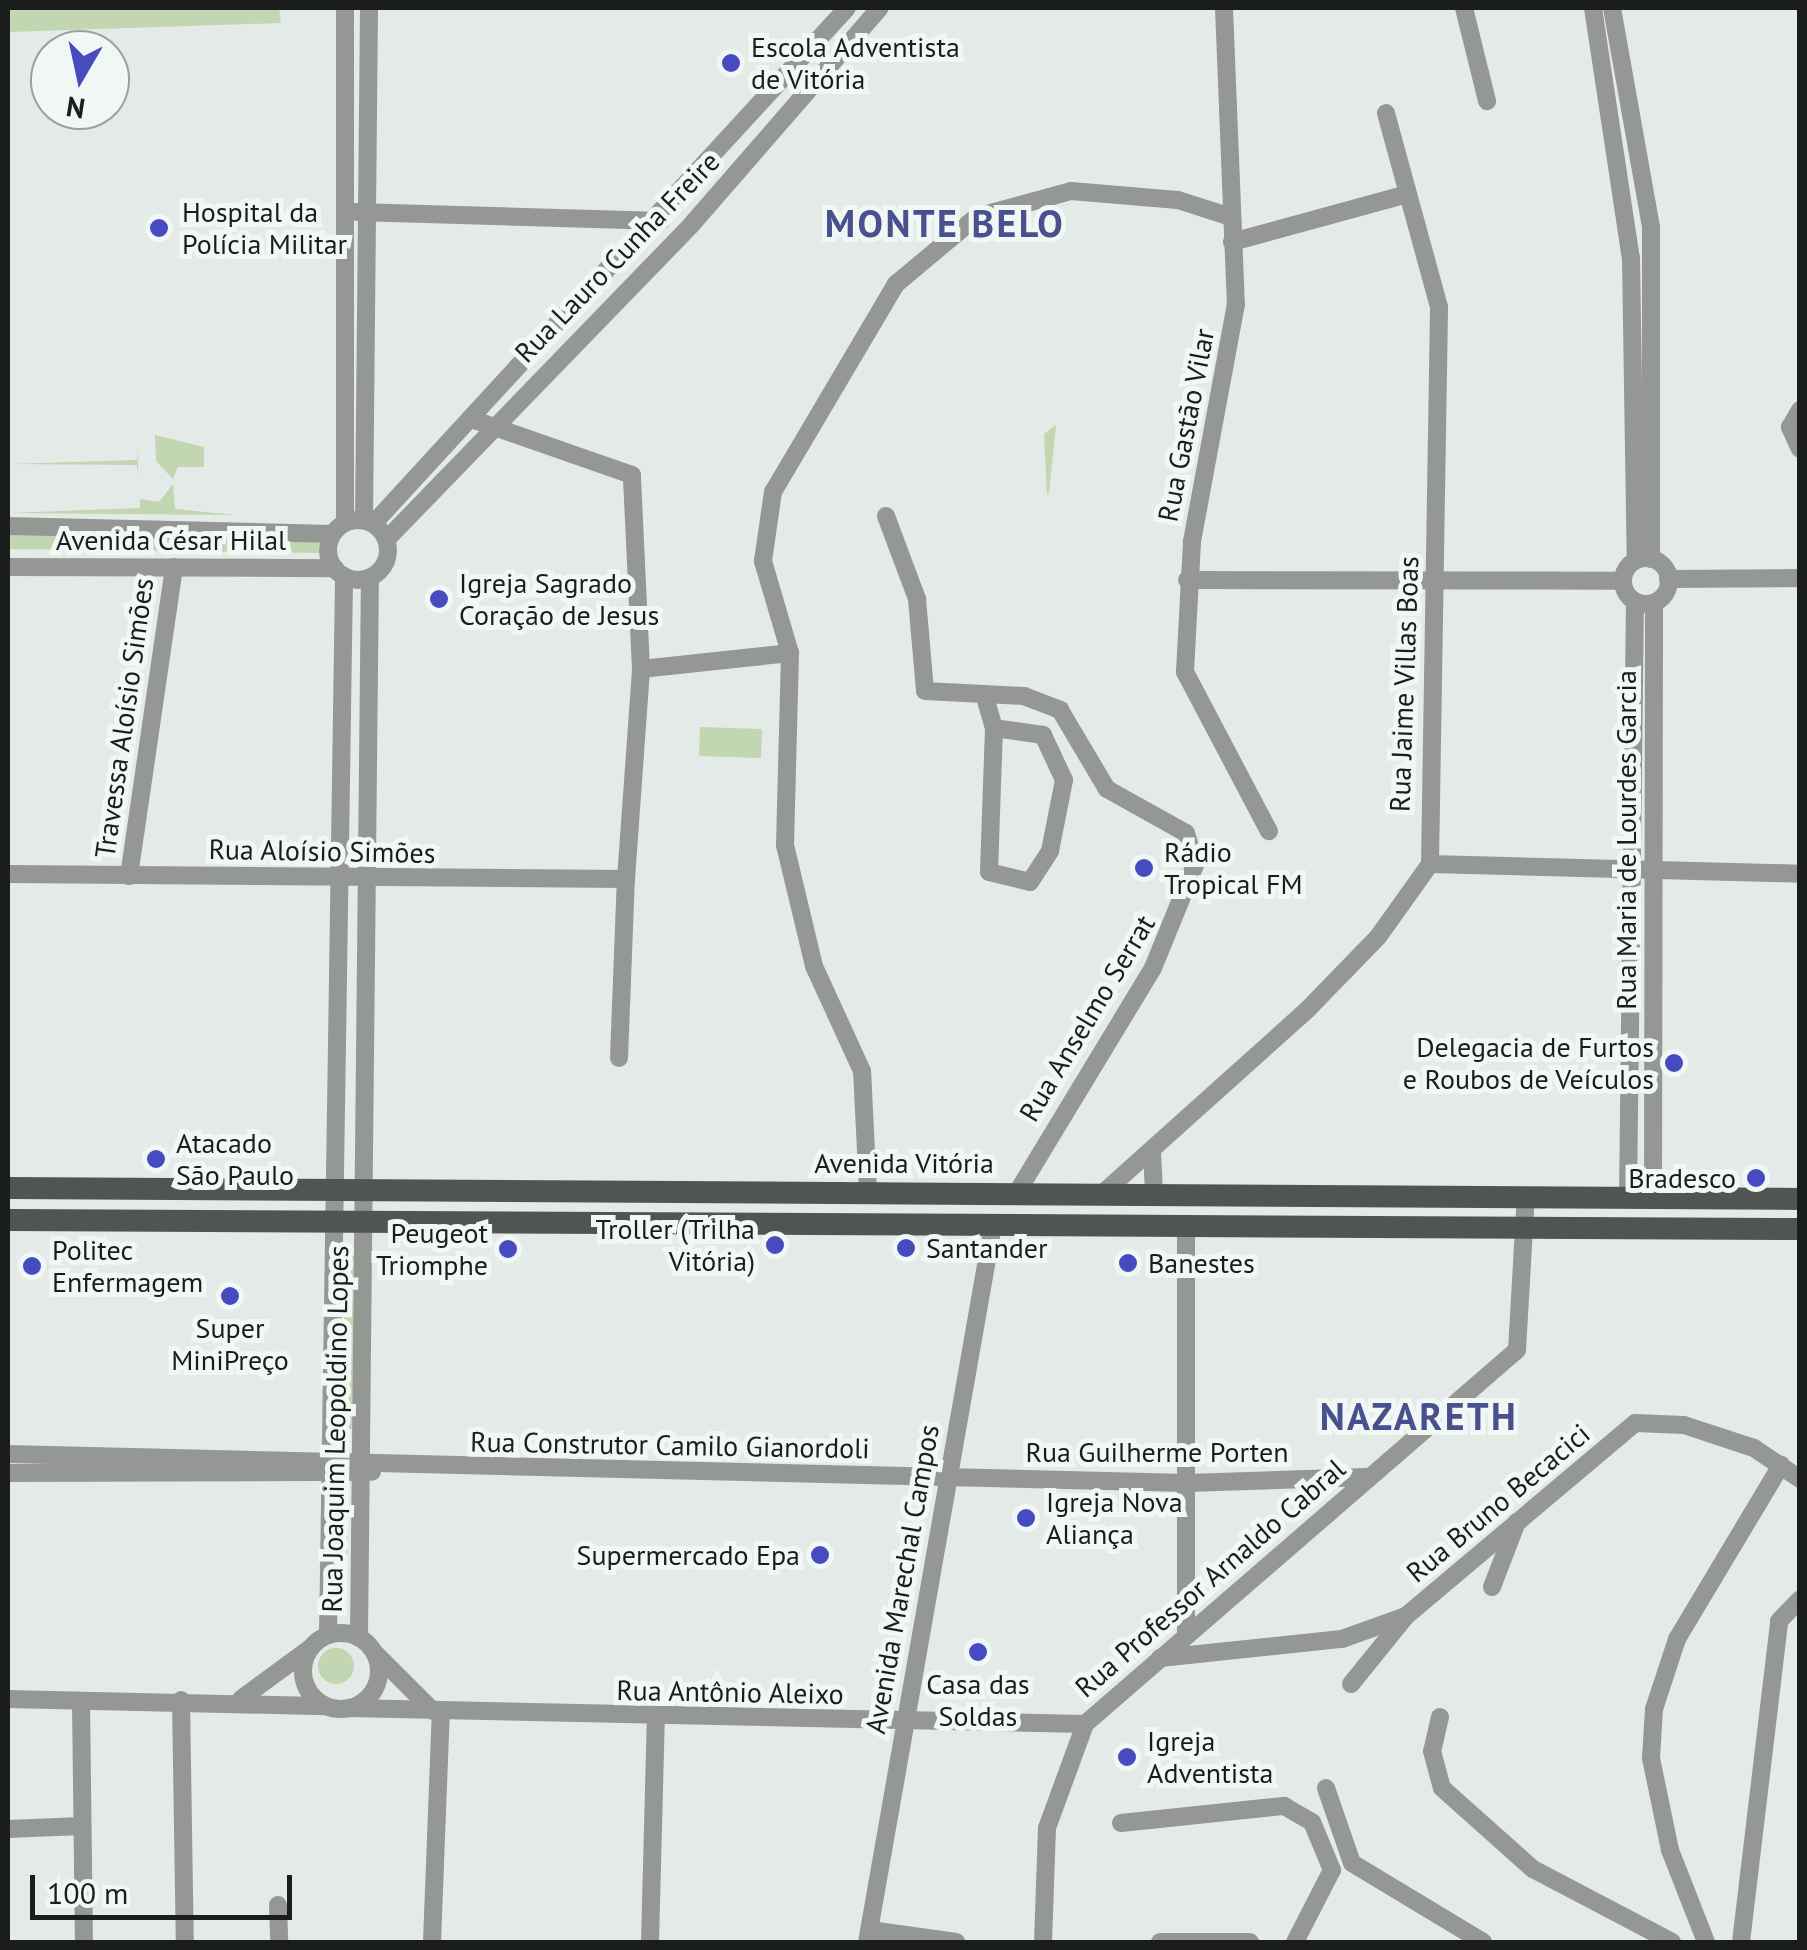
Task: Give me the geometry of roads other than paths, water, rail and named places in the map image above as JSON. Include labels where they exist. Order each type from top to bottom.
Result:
[{"type":"main road","name":"Avenida Vitória","points":[[8,1188],[1800,1199]]},
{"type":"main road","points":[[993,1225],[1008,1202],[1048,1193]]},
{"type":"main road","points":[[8,1220],[1800,1229]]},
{"type":"street","points":[[345,8],[345,213],[354,525]]},
{"type":"street","points":[[354,525],[369,8]]},
{"type":"street","name":"Rua Lauro Cunha Freire","points":[[354,525],[471,418],[658,221],[847,8]]},
{"type":"street","name":"Rua Lauro Cunha Freire","points":[[370,578],[387,560],[387,539],[692,224],[880,8]]},
{"type":"street","name":"Rua Gastão Vilar","points":[[1224,8],[1228,216],[1232,242],[1230,361],[1187,580],[1186,680],[1268,831]]},
{"type":"street","points":[[1464,8],[1487,101]]},
{"type":"street","points":[[1187,580],[1622,581],[1644,560],[1651,228],[1593,8]]},
{"type":"street","points":[[1612,8],[1619,98]]},
{"type":"street","name":"Rua Jaime Villas Boas","points":[[1386,113],[1440,325],[1443,440],[1431,579],[1430,864]]},
{"type":"street","points":[[868,1192],[862,1071],[814,966],[785,845],[790,652],[764,561],[773,492],[828,386],[935,244],[976,217],[1071,191],[1178,200],[1228,216]]},
{"type":"street","points":[[1232,242],[1408,194]]},
{"type":"street","points":[[345,213],[692,224]]},
{"type":"street","points":[[1800,410],[1790,427],[1800,449]]},
{"type":"street","points":[[471,418],[490,429],[632,475],[641,669],[626,874],[619,1058]]},
{"type":"street","name":"Rua Anselmo Serrat","points":[[886,516],[917,600],[925,692],[1024,696],[1060,710],[1108,789],[1186,833],[1195,864],[1153,968],[1017,1193]]},
{"type":"street","points":[[354,525],[387,539]]},
{"type":"street","name":"Avenida César Hilal","points":[[8,526],[354,525]]},
{"type":"street","name":"Rua Joaquim Leopoldino Lopes","points":[[328,1635],[340,1220],[339,572],[354,525]]},
{"type":"street","points":[[1644,560],[1668,579],[1800,578]]},
{"type":"street","name":"Avenida César Hilal","points":[[8,567],[339,572],[370,578]]},
{"type":"street","name":"Travessa Aloísio Simões","points":[[129,876],[174,567]]},
{"type":"street","name":"Rua Joaquim Leopoldino Lopes","points":[[359,1638],[370,578]]},
{"type":"street","points":[[1622,581],[1634,602],[1654,602],[1668,579]]},
{"type":"street","name":"Rua Maria de Lourdes Garcia","points":[[1628,1198],[1634,602]]},
{"type":"street","name":"Rua Maria de Lourdes Garcia","points":[[1653,1198],[1654,602]]},
{"type":"street","points":[[641,669],[790,652]]},
{"type":"street","points":[[985,697],[994,728],[987,862],[994,878],[1030,882],[1050,851],[1064,780],[1043,735],[994,728]]},
{"type":"street","points":[[1102,1194],[1320,997],[1430,864],[1652,874],[1800,874]]},
{"type":"street","name":"Rua Aloísio Simões","points":[[8,874],[340,880],[626,874]]},
{"type":"street","points":[[1152,1150],[1154,1194]]},
{"type":"street","name":"Rua Professor Arnaldo Cabral","points":[[1043,1942],[1047,1828],[1085,1724],[1521,1343],[1526,1196]]},
{"type":"street","name":"Avenida Marechal Campos","points":[[869,1936],[993,1225]]},
{"type":"street","points":[[1186,1226],[1190,1600],[1186,1634]]},
{"type":"street","name":"Rua Bruno Becacici","points":[[1160,1658],[1342,1639],[1406,1616],[1635,1423],[1684,1425],[1780,1466],[1800,1479]]},
{"type":"street","name":"Rua Construtor Camilo Gianordoli","points":[[8,1454],[361,1467],[947,1478]]},
{"type":"street","name":"Rua Construtor Camilo Gianordoli","points":[[8,1473],[333,1466]]},
{"type":"street","points":[[1706,1942],[1670,1850],[1651,1758],[1654,1709],[1677,1639],[1780,1466]]},
{"type":"street","name":"Rua Guilherme Porten","points":[[947,1478],[1187,1483],[1367,1477]]},
{"type":"street","points":[[1492,1587],[1518,1520]]},
{"type":"street","points":[[1741,1942],[1778,1621],[1800,1599]]},
{"type":"street","points":[[1190,1600],[1220,1608]]},
{"type":"street","points":[[1350,1684],[1406,1616]]},
{"type":"street","points":[[240,1699],[328,1635],[359,1638],[437,1711],[432,1942]]},
{"type":"street","points":[[309,1649],[306,1688],[326,1706]]},
{"type":"street","points":[[8,1700],[240,1699],[348,1708],[378,1681],[374,1653]]},
{"type":"street","points":[[181,1700],[185,1942]]},
{"type":"street","points":[[81,1701],[84,1942]]},
{"type":"street","name":"Rua Antônio Aleixo","points":[[348,1708],[906,1724],[1085,1724]]},
{"type":"street","points":[[650,1942],[656,1718]]},
{"type":"street","points":[[1440,1718],[1432,1762],[1442,1788],[1533,1869],[1672,1942]]},
{"type":"street","points":[[1326,1788],[1352,1863],[1483,1942]]},
{"type":"street","points":[[1120,1823],[1284,1806],[1312,1822],[1332,1870]]},
{"type":"street","points":[[8,1829],[82,1826]]},
{"type":"street","points":[[1294,1942],[1332,1870],[1352,1863]]},
{"type":"street","points":[[278,1906],[279,1942]]},
{"type":"street","points":[[869,1936],[956,1942]]},
{"type":"street","points":[[1160,1942],[1250,1942]]},
{"type":"place","name":"Escola Adventista de Vitória","points":[[731,63]]},
{"type":"place","name":"Hospital da Polícia Militar","points":[[159,228]]},
{"type":"place","name":"Igreja Sagrado Coração de Jesus","points":[[439,599]]},
{"type":"place","name":"Rádio Tropical FM","points":[[1144,868]]},
{"type":"place","name":"Delegacia de Furtos e Roubos de Veículos","points":[[1674,1063]]},
{"type":"place","name":"Atacado São Paulo","points":[[156,1159]]},
{"type":"place","name":"Bradesco","points":[[1756,1178]]},
{"type":"place","name":"Troller (Trilha Vitória)","points":[[775,1245]]},
{"type":"place","name":"Santander","points":[[906,1248]]},
{"type":"place","name":"Peugeot Triomphe","points":[[508,1249]]},
{"type":"place","name":"Banestes","points":[[1128,1263]]},
{"type":"place","name":"Politec Enfermagem","points":[[32,1266]]},
{"type":"place","name":"Super MiniPreço","points":[[230,1296]]},
{"type":"place","name":"Igreja Nova Aliança","points":[[1026,1518]]},
{"type":"place","name":"Supermercado Epa","points":[[820,1555]]},
{"type":"place","name":"Casa das Soldas","points":[[978,1652]]},
{"type":"place","name":"Igreja Adventista","points":[[1127,1757]]},
{"type":"district","name":"MONTE BELO","points":[[945,223]]},
{"type":"district","name":"NAZARETH","points":[[1419,1416]]}]
